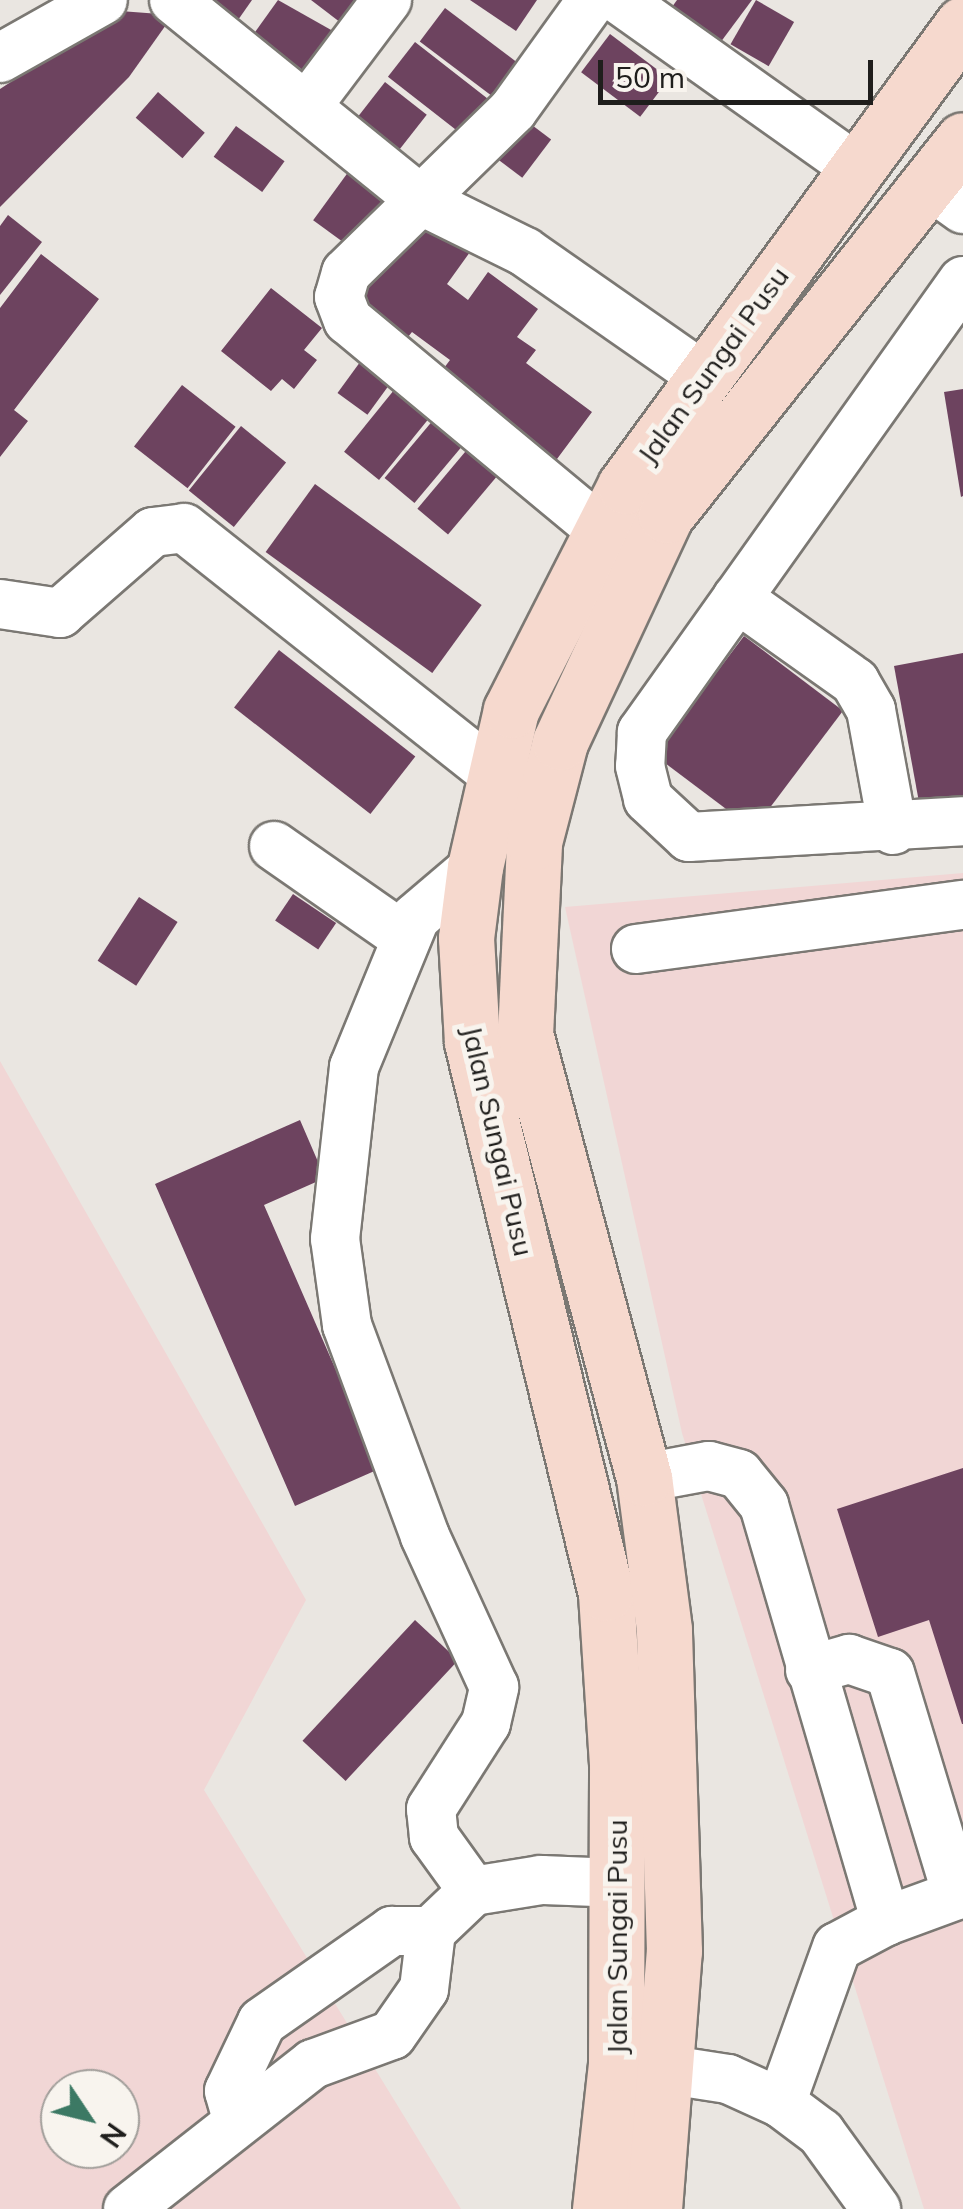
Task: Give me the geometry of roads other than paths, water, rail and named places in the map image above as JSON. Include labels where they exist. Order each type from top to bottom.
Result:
[{"type":"main road","name":"Jalan Sungai Pusu","points":[[600,2209],[616,2063],[618,1884],[606,1593],[472,1042],[466,938],[475,868],[496,775],[544,629],[600,529],[703,376],[963,24]]},
{"type":"main road","name":"Jalan Sungai Pusu","points":[[654,2209],[670,2066],[674,1764],[644,1478],[526,1036],[534,842],[560,742],[666,515],[946,197],[963,140]]},
{"type":"street","points":[[4,50],[103,0]]},
{"type":"street","points":[[174,0],[422,201],[526,252],[703,376]]},
{"type":"street","points":[[307,106],[387,0]]},
{"type":"street","points":[[592,0],[513,110],[346,273],[339,298],[348,320],[600,529]]},
{"type":"street","points":[[620,0],[858,169]]},
{"type":"street","points":[[963,280],[642,732],[648,799],[689,837],[894,830],[963,821]]},
{"type":"street","points":[[0,604],[60,613],[153,532],[184,528],[496,775]]},
{"type":"street","points":[[737,598],[855,682],[871,710],[894,830]]},
{"type":"street","points":[[274,846],[406,938]]},
{"type":"street","points":[[473,1891],[434,1837],[432,1809],[486,1723],[494,1687],[425,1536],[348,1325],[335,1239],[354,1068],[414,918],[475,868]]},
{"type":"street","points":[[636,950],[963,905]]},
{"type":"street","points":[[644,1478],[709,1466],[740,1474],[764,1504],[886,1921]]},
{"type":"street","points":[[781,2102],[837,1947],[886,1921],[960,1894],[890,1673],[848,1659],[810,1670]]},
{"type":"street","points":[[128,2209],[237,2118],[313,2064],[392,2035],[424,1989],[431,1931],[473,1891],[526,1880],[618,1884]]},
{"type":"street","points":[[237,2118],[229,2090],[262,2022],[392,1931],[431,1931]]},
{"type":"street","points":[[616,2063],[670,2066],[781,2102],[822,2132],[876,2209]]}]
